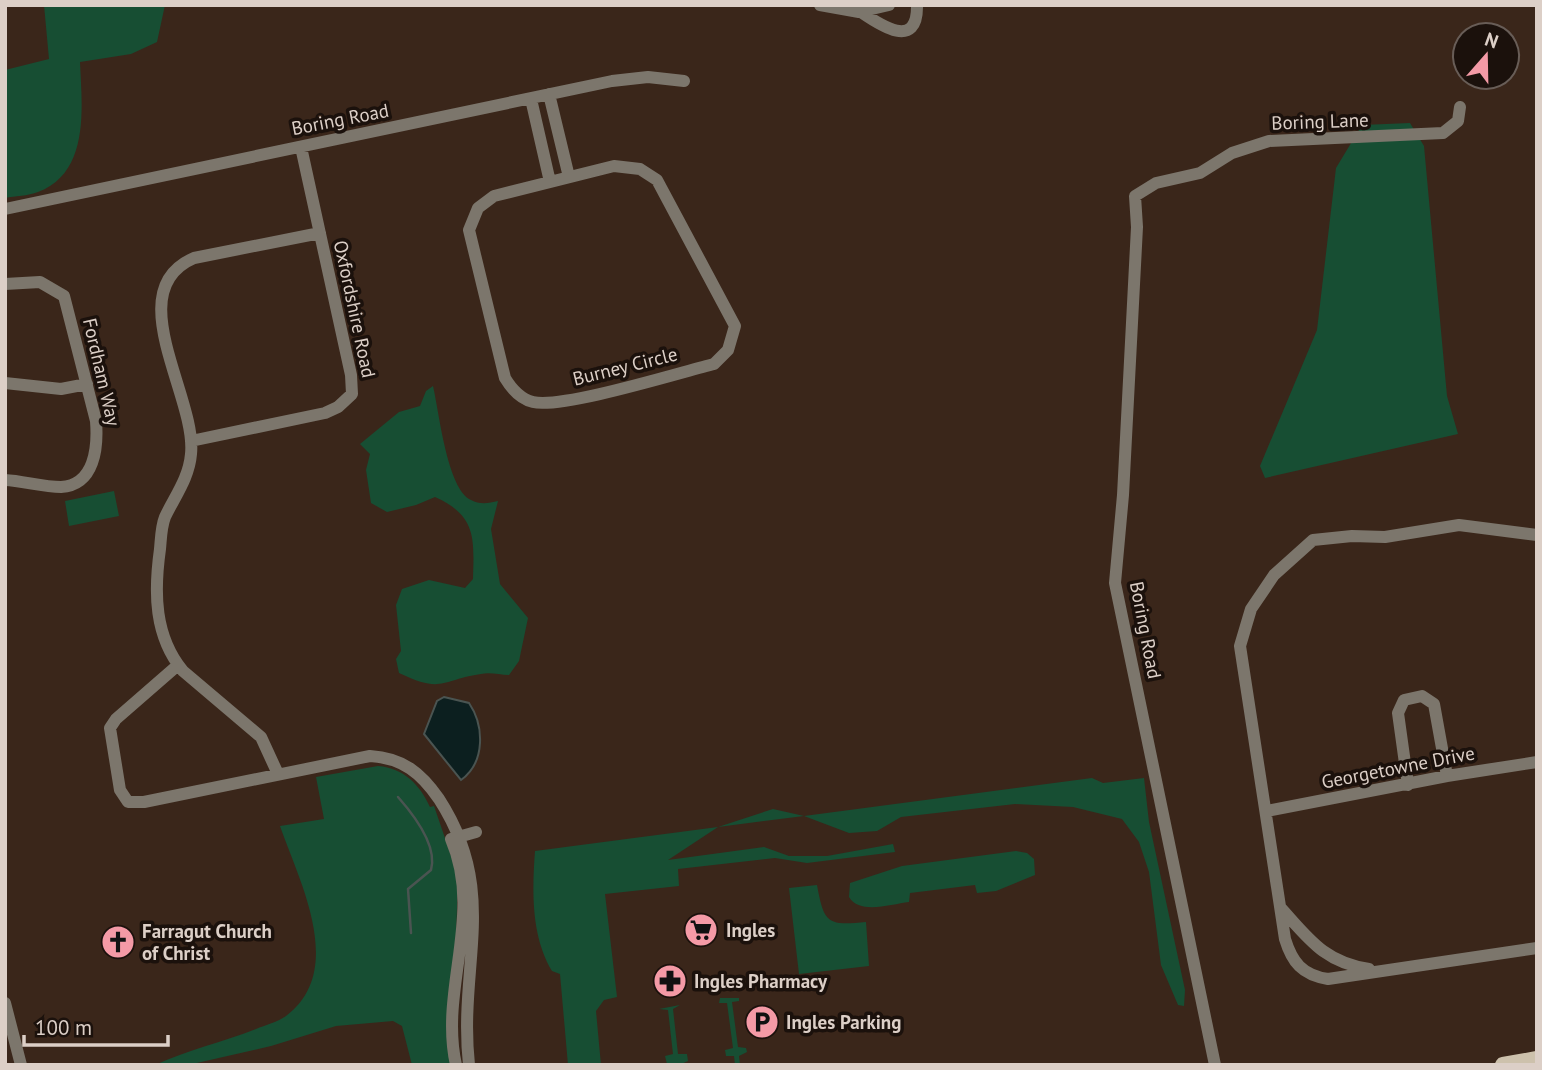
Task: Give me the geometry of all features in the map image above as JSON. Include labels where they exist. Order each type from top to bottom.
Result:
[{"type":"main road","points":[[1503,1065],[1537,1059]]},
{"type":"street","points":[[820,5],[862,12],[889,5]]},
{"type":"street","points":[[862,12],[889,31],[899,32],[909,27],[915,17],[917,5]]},
{"type":"street","name":"Boring Road","points":[[5,209],[549,94],[648,77],[684,81]]},
{"type":"street","points":[[549,94],[569,177]]},
{"type":"street","points":[[531,99],[550,181]]},
{"type":"street","name":"Boring Lane","points":[[1135,196],[1156,183],[1200,173],[1232,153],[1269,141],[1443,133],[1458,121],[1460,107]]},
{"type":"street","name":"Oxfordshire Road","points":[[191,441],[312,417],[338,407],[352,394],[351,375],[301,147]]},
{"type":"street","name":"Burney Circle","points":[[614,166],[640,169],[657,180],[735,326],[728,350],[714,365],[559,402],[531,401],[512,388],[505,377],[469,230],[478,208],[494,195],[550,181],[614,166]]},
{"type":"street","name":"Boring Road","points":[[1135,196],[1137,227],[1123,495],[1115,583],[1215,1065]]},
{"type":"street","points":[[278,774],[261,737],[178,665],[162,632],[156,598],[163,528],[187,474],[191,441],[160,298],[167,278],[183,263],[194,258],[320,233]]},
{"type":"street","name":"Fordham Way","points":[[5,284],[40,282],[64,296],[87,384],[98,442],[91,467],[80,480],[61,487],[5,480]]},
{"type":"street","points":[[5,383],[61,389],[87,384]]},
{"type":"street","points":[[1537,535],[1459,525],[1385,537],[1352,536],[1313,540],[1275,575],[1251,609],[1240,646],[1280,907],[1291,958],[1307,973],[1328,979],[1537,948]]},
{"type":"street","points":[[178,665],[116,719],[110,728],[120,790],[125,799],[133,803],[370,756],[388,757],[411,767],[428,783],[454,838],[457,852],[465,912],[466,1041],[469,1065]]},
{"type":"street","points":[[1408,785],[1398,713],[1404,700],[1422,696],[1434,704],[1447,776]]},
{"type":"street","name":"Georgetowne Drive","points":[[1267,811],[1447,776],[1537,762]]},
{"type":"street","points":[[454,838],[476,832]]},
{"type":"street","points":[[1280,907],[1325,954],[1346,965],[1382,971]]},
{"type":"street","points":[[456,1065],[454,1011],[465,962]]},
{"type":"street","points":[[5,1003],[21,1065]]},
{"type":"green space","points":[[44,5],[165,5],[157,42],[131,54],[80,62],[82,99],[79,137],[67,170],[55,183],[38,192],[5,198],[5,70],[49,59]]},
{"type":"green space","points":[[1410,123],[1424,146],[1447,396],[1458,434],[1265,478],[1260,466],[1317,330],[1336,168],[1362,125]]},
{"type":"green space","points":[[433,386],[445,448],[456,481],[471,500],[481,503],[498,501],[491,529],[500,584],[528,618],[519,661],[509,675],[484,673],[433,684],[399,673],[396,659],[401,651],[396,605],[402,589],[429,580],[465,588],[473,579],[472,540],[466,521],[459,512],[435,497],[387,512],[371,503],[366,470],[370,454],[360,444],[399,412],[420,406],[426,391]]},
{"type":"green space","points":[[114,491],[119,516],[69,526],[65,501]]},
{"type":"green space","points":[[378,766],[396,770],[410,779],[430,807],[434,806],[458,876],[452,1065],[412,1065],[402,1026],[393,1021],[336,1026],[271,1046],[188,1065],[155,1065],[279,1020],[304,997],[313,975],[316,950],[313,924],[298,872],[280,826],[324,819],[316,777]]},
{"type":"green space","points":[[1092,778],[1103,783],[1144,778],[1149,822],[1185,990],[1184,1006],[1178,1005],[1161,965],[1149,872],[1139,842],[1122,819],[1073,807],[1015,804],[901,817],[877,831],[849,833],[804,816]]},
{"type":"green space","points":[[773,809],[804,816],[718,827]]},
{"type":"green space","points":[[718,827],[668,860],[764,847],[789,856],[827,856],[893,844],[895,852],[807,863],[775,858],[678,869],[679,886],[605,894],[617,997],[604,1000],[596,1011],[601,1065],[568,1065],[560,974],[552,971],[545,957],[534,913],[535,851]]},
{"type":"green space","points":[[1016,851],[1027,853],[1034,859],[1035,875],[996,891],[977,893],[975,885],[910,893],[909,902],[876,907],[860,906],[849,897],[850,883],[902,866]]},
{"type":"green space","points":[[817,885],[822,907],[829,919],[843,923],[866,922],[869,966],[799,974],[789,888]]},
{"type":"green space","points":[[720,998],[739,998],[739,1001],[732,1002],[738,1047],[746,1048],[747,1052],[739,1056],[740,1065],[735,1065],[734,1056],[726,1056],[725,1050],[733,1048],[727,1003],[719,1003]]},
{"type":"green space","points":[[680,1005],[673,1009],[678,1054],[687,1054],[688,1061],[679,1065],[667,1064],[665,1056],[673,1054],[668,1010],[659,1009]]},
{"type":"water","points":[[444,697],[469,703],[478,722],[478,754],[475,763],[461,780],[424,734],[437,701]]},
{"type":"waterway","points":[[398,797],[428,840],[432,860],[431,870],[408,889],[411,933]]},
{"type":"place","name":"Ingles","points":[[701,930]]},
{"type":"place","name":"Farragut Church of Christ","points":[[118,942]]},
{"type":"place","name":"Ingles Pharmacy","points":[[670,981]]},
{"type":"place","name":"Ingles Parking","points":[[762,1022]]}]
